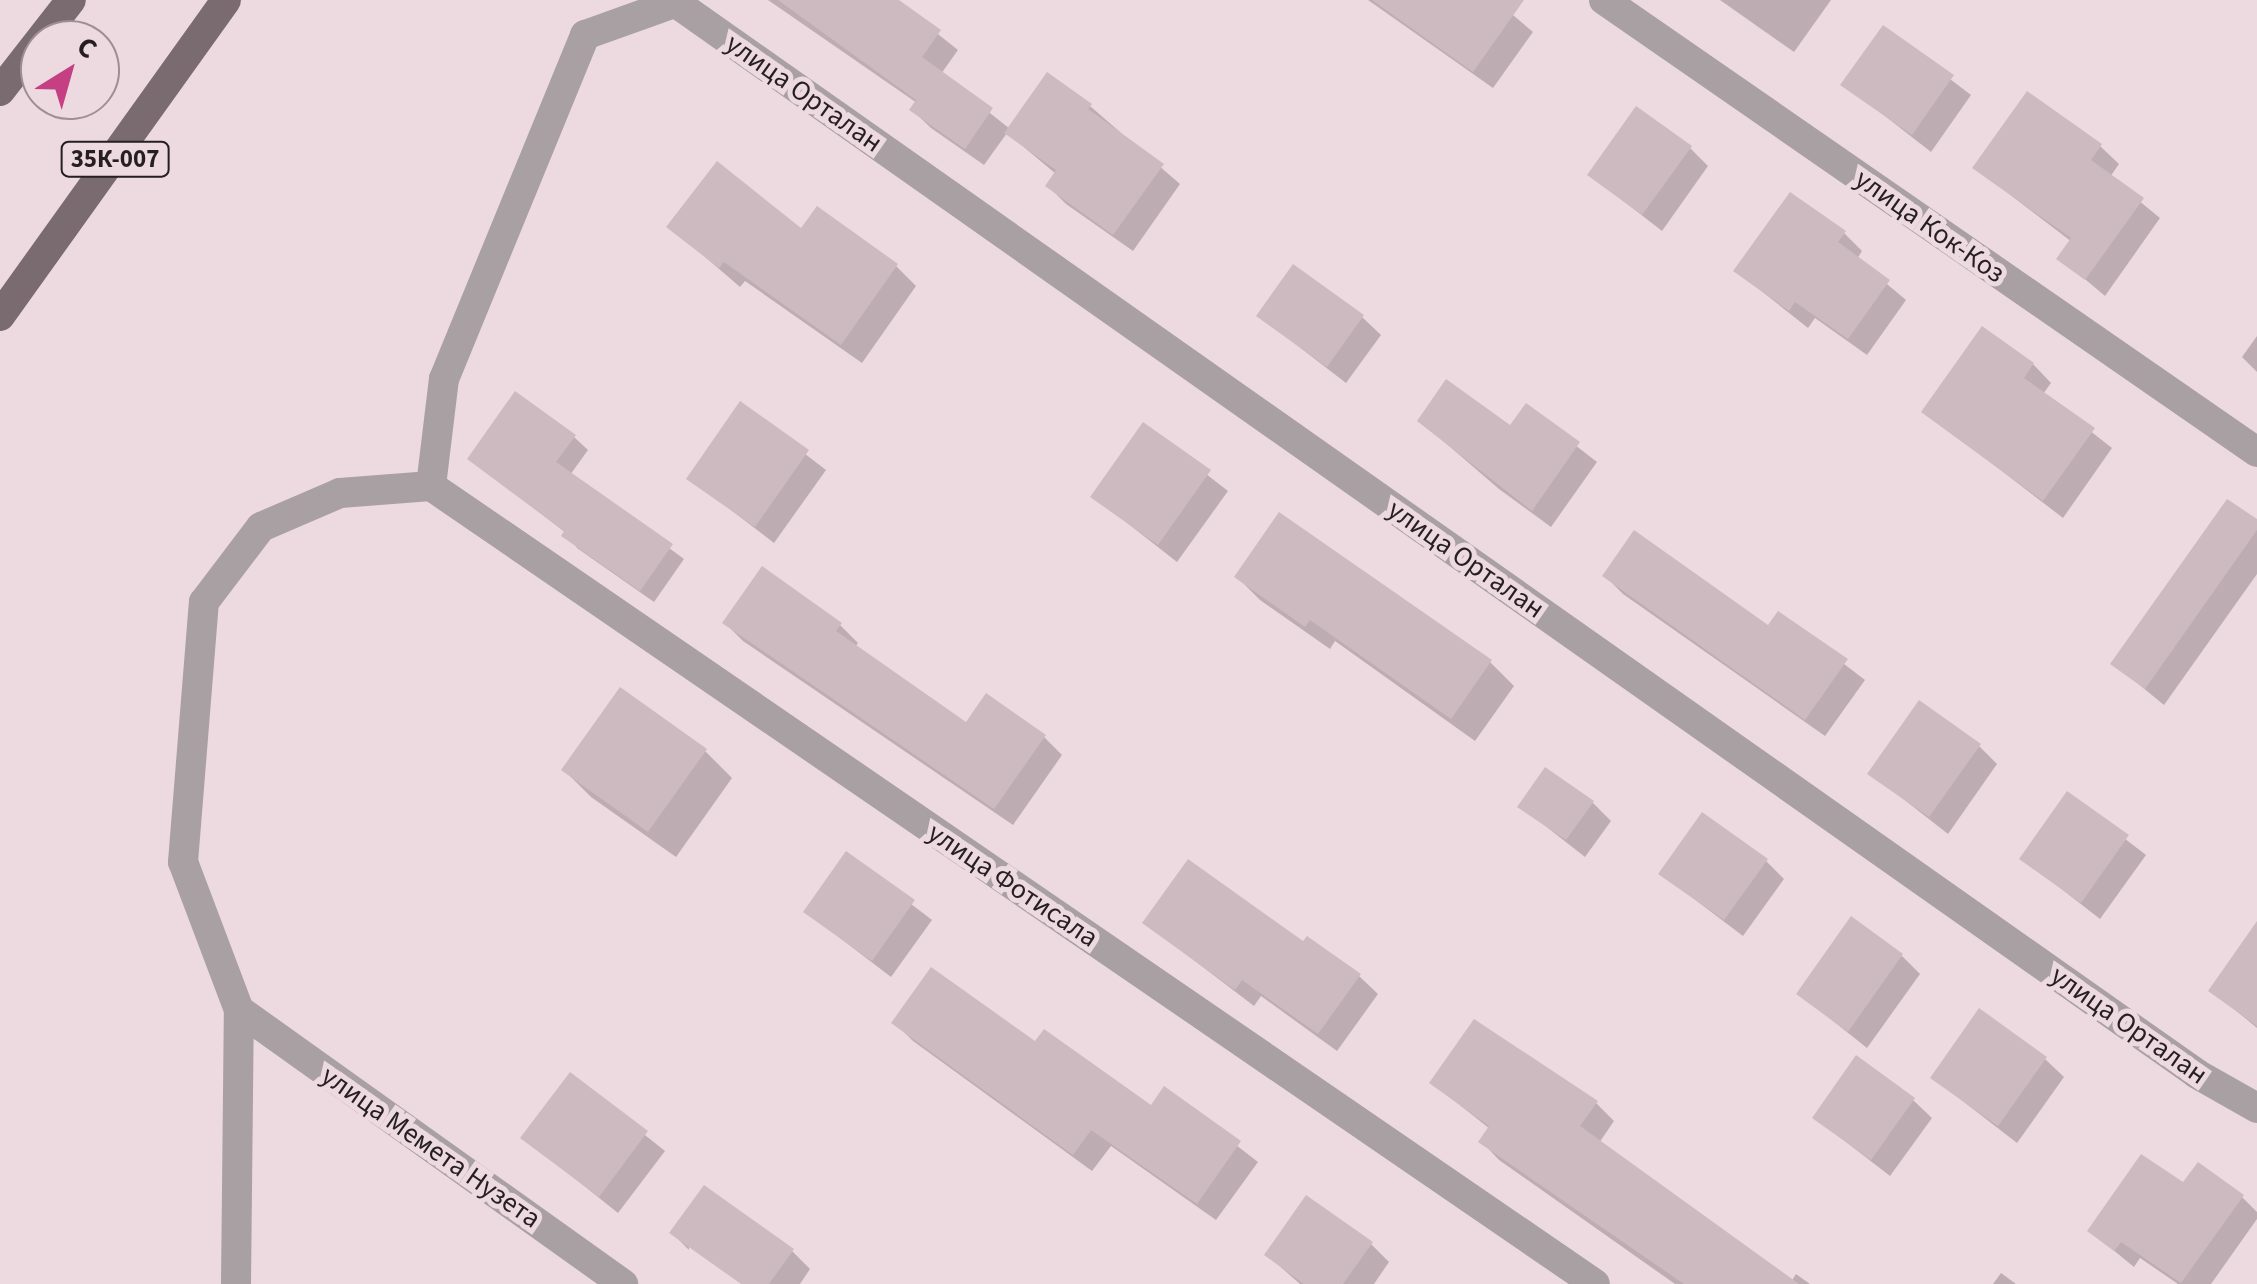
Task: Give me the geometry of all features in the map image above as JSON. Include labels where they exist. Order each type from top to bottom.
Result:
[{"type":"main road","points":[[0,92],[71,0]]},
{"type":"main road","name":"35К-007","points":[[0,316],[226,0]]},
{"type":"street","name":"улица Кок-Коз","points":[[1604,0],[2257,452]]},
{"type":"street","points":[[236,1284],[238,1010],[184,862],[204,602],[260,527],[340,493],[431,486],[444,379],[585,35],[681,2]]},
{"type":"street","name":"улица Орталан","points":[[681,2],[2197,1074],[2257,1108]]},
{"type":"street","name":"улица Фотисала","points":[[431,486],[1596,1284]]},
{"type":"street","name":"улица Мемета Нузета","points":[[238,1010],[624,1284]]},
{"type":"building","points":[[778,0],[899,0],[941,30],[922,57],[993,108],[965,149],[909,110],[916,100]]},
{"type":"building","points":[[1372,0],[1524,0],[1473,72]]},
{"type":"building","points":[[1883,25],[1954,75],[1912,135],[1840,85]]},
{"type":"building","points":[[1047,72],[1092,104],[1088,109],[1164,164],[1113,235],[1045,186],[1056,170],[1004,133]]},
{"type":"building","points":[[2027,91],[2102,144],[2091,160],[2144,198],[2085,280],[2056,259],[2071,238],[1972,168]]},
{"type":"building","points":[[1636,106],[1692,146],[1642,215],[1587,175]]},
{"type":"building","points":[[717,161],[801,228],[817,206],[898,264],[841,345],[724,262],[719,268],[666,227]]},
{"type":"building","points":[[1790,192],[1846,231],[1838,242],[1890,280],[1848,339],[1795,302],[1789,311],[1733,271]]},
{"type":"building","points":[[1293,264],[1364,315],[1327,367],[1256,316]]},
{"type":"building","points":[[1982,326],[2034,363],[2024,378],[2095,428],[2043,501],[1921,412]]},
{"type":"building","points":[[1446,379],[1510,425],[1526,403],[1580,442],[1532,511],[1417,421]]},
{"type":"building","points":[[515,391],[576,435],[556,462],[673,544],[640,591],[561,536],[564,531],[467,459]]},
{"type":"building","points":[[740,401],[809,450],[755,527],[686,479]]},
{"type":"building","points":[[1143,422],[1211,470],[1158,545],[1090,497]]},
{"type":"building","points":[[2227,499],[2257,519],[2257,530],[2145,689],[2110,664]]},
{"type":"building","points":[[1279,512],[1492,660],[1451,719],[1310,620],[1305,627],[1234,577]]},
{"type":"building","points":[[1634,530],[1768,625],[1778,611],[1848,659],[1805,720],[1602,576]]},
{"type":"building","points":[[762,566],[842,623],[836,631],[966,722],[986,693],[1046,735],[994,809],[722,623]]},
{"type":"building","points":[[620,687],[707,749],[648,832],[561,770]]},
{"type":"building","points":[[1919,700],[1981,744],[1929,817],[1867,774]]},
{"type":"building","points":[[1545,767],[1594,801],[1566,840],[1517,807]]},
{"type":"building","points":[[2067,791],[2129,835],[2081,903],[2019,859]]},
{"type":"building","points":[[1702,812],[1768,859],[1724,920],[1658,874]]},
{"type":"building","points":[[846,851],[915,900],[872,961],[803,912]]},
{"type":"building","points":[[1188,859],[1303,941],[1307,936],[1361,974],[1318,1034],[1242,980],[1235,990],[1142,923]]},
{"type":"building","points":[[1851,916],[1903,954],[1848,1032],[1796,994]]},
{"type":"building","points":[[2257,921],[2257,1026],[2208,991]]},
{"type":"building","points":[[931,967],[1035,1041],[1044,1029],[1151,1105],[1164,1086],[1241,1141],[1197,1204],[1091,1130],[1073,1155],[891,1023]]},
{"type":"building","points":[[1979,1008],[2047,1057],[1998,1126],[1930,1078]]},
{"type":"building","points":[[1474,1019],[1598,1101],[1580,1126],[1799,1284],[1684,1284],[1478,1142],[1489,1126],[1429,1083]]},
{"type":"building","points":[[1856,1055],[1915,1098],[1871,1160],[1812,1118]]},
{"type":"building","points":[[570,1072],[648,1131],[599,1197],[520,1138]]},
{"type":"building","points":[[2141,1154],[2183,1182],[2198,1162],[2244,1195],[2181,1283],[2121,1242],[2114,1251],[2087,1231]]},
{"type":"building","points":[[704,1185],[794,1249],[769,1284],[741,1284],[669,1233]]},
{"type":"building","points":[[1306,1195],[1373,1242],[1343,1284],[1304,1284],[1264,1255]]}]
